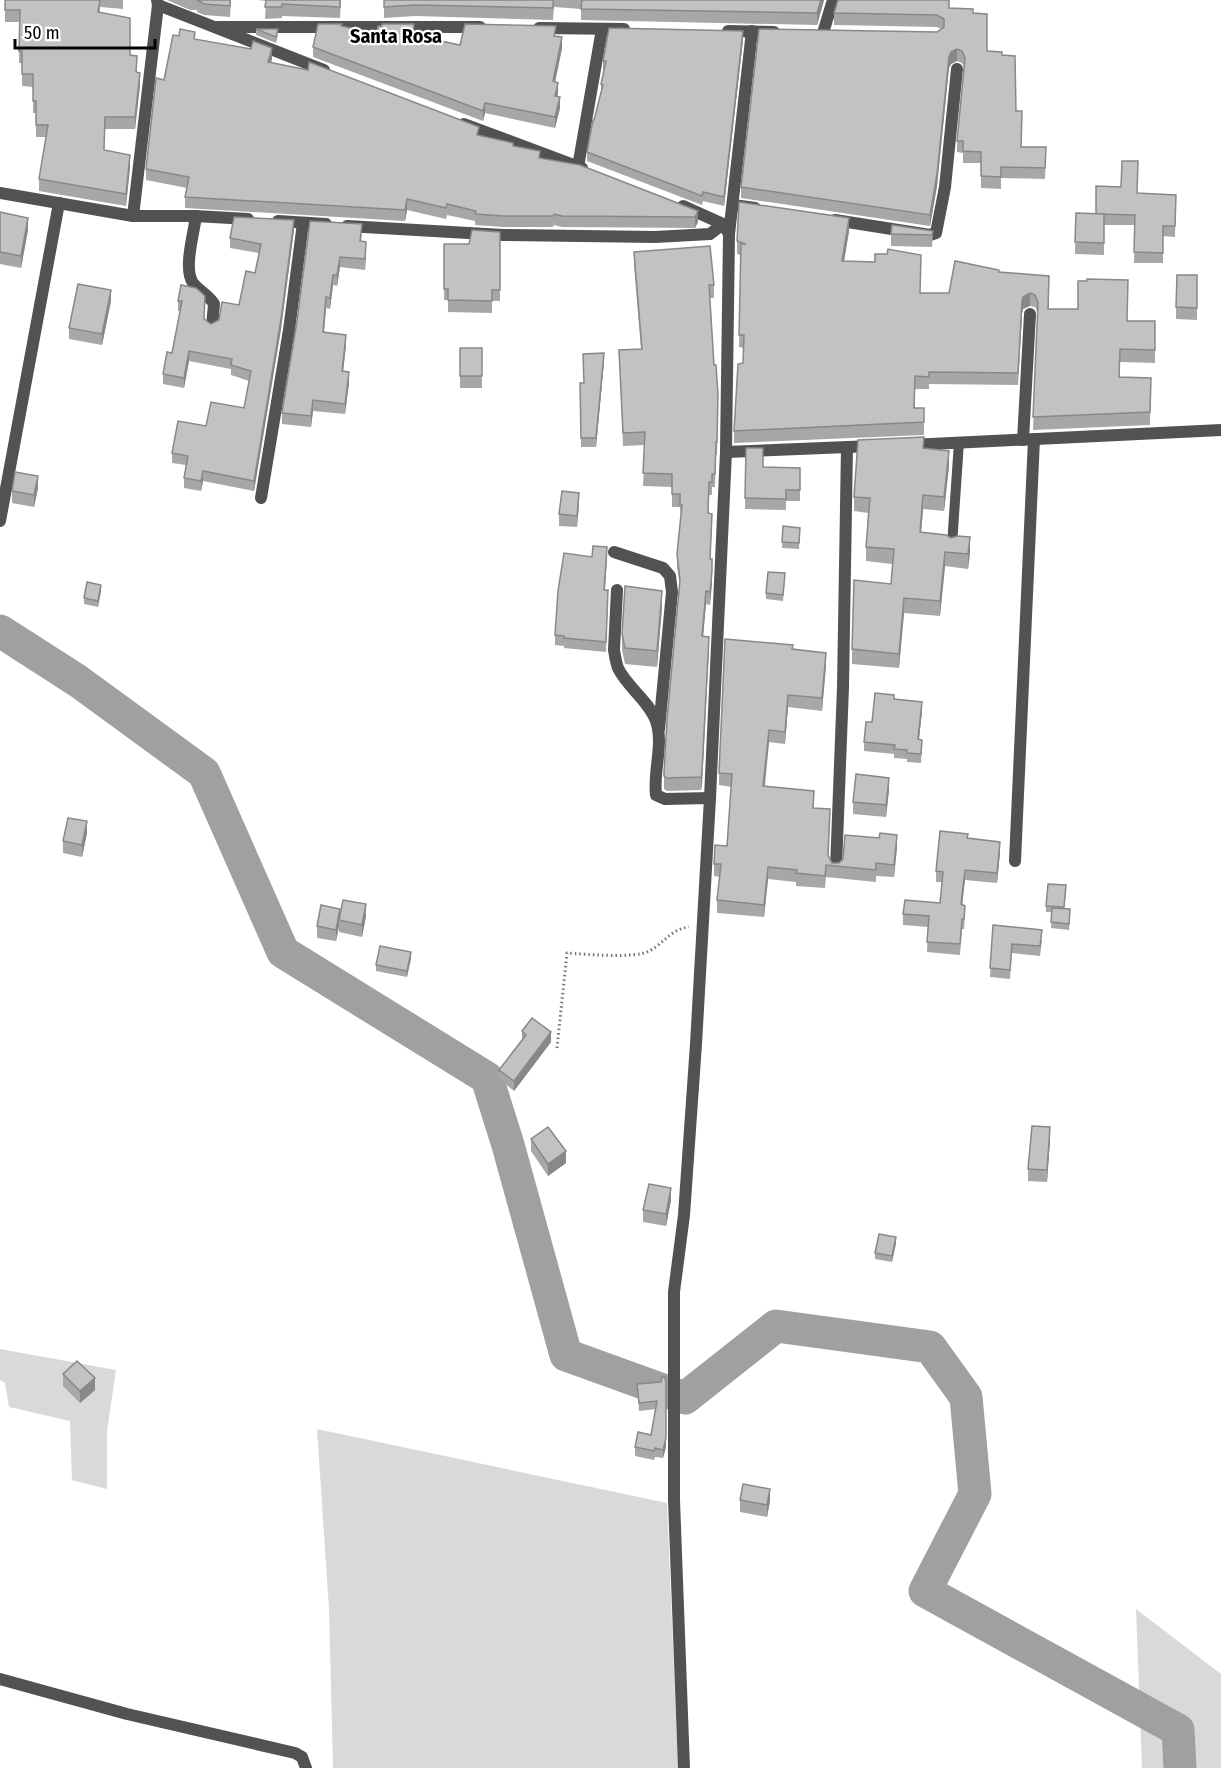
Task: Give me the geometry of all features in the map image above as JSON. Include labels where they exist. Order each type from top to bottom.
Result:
[{"type":"street","points":[[823,33],[833,0]]},
{"type":"street","points":[[133,216],[157,2],[211,27],[334,74]]},
{"type":"street","points":[[211,27],[497,27]]},
{"type":"street","points":[[532,27],[637,29]]},
{"type":"street","points":[[456,120],[584,169],[602,29]]},
{"type":"street","points":[[717,31],[788,32]]},
{"type":"street","points":[[684,1768],[674,1500],[674,1292],[685,1203],[710,798],[726,452],[726,229],[733,205],[752,32]]},
{"type":"street","points":[[824,218],[930,235],[936,233],[945,187],[957,69]]},
{"type":"street","points":[[0,194],[133,216],[196,216],[503,235],[696,236],[726,229]]},
{"type":"street","points":[[668,200],[726,229]]},
{"type":"street","points":[[0,521],[59,203]]},
{"type":"street","points":[[733,205],[771,210]]},
{"type":"street","points":[[196,216],[189,275],[193,283],[214,304],[212,326]]},
{"type":"street","points":[[261,498],[289,330],[303,223]]},
{"type":"street","points":[[1015,861],[1029,439],[1030,314]]},
{"type":"street","points":[[903,445],[1221,430]]},
{"type":"street","points":[[726,452],[881,446]]},
{"type":"street","points":[[836,868],[843,687],[847,447]]},
{"type":"street","points":[[614,552],[663,568],[670,576],[672,592],[655,787],[657,795],[665,799],[710,798]]},
{"type":"street","points":[[616,590],[614,650],[618,667],[650,710],[656,720],[659,735]]},
{"type":"street","points":[[0,1680],[127,1714],[295,1753],[302,1757],[306,1768]]},
{"type":"lane","points":[[952,545],[959,442]]},
{"type":"path","points":[[557,1048],[567,953],[613,956],[647,952],[677,929],[703,925]]},
{"type":"shaded area","points":[[0,1349],[116,1370],[107,1431],[107,1489],[72,1480],[70,1421],[9,1407],[5,1383],[0,1380]]},
{"type":"shaded area","points":[[317,1429],[667,1503],[678,1768],[333,1768],[329,1609]]},
{"type":"shaded area","points":[[1136,1609],[1221,1674],[1221,1768],[1142,1768]]},
{"type":"building","points":[[5,0],[100,0],[98,12],[130,18],[130,55],[137,56],[136,72],[140,73],[135,117],[105,117],[104,150],[130,155],[126,194],[39,179],[48,125],[36,125],[33,74],[22,74],[22,51],[19,51],[20,10],[5,10]]},
{"type":"building","points":[[197,0],[230,0],[230,6],[204,4]]},
{"type":"building","points":[[266,0],[340,0],[340,7],[282,4],[282,7],[265,7]]},
{"type":"building","points":[[384,0],[553,0],[553,8],[415,5],[384,7]]},
{"type":"building","points":[[582,0],[821,0],[817,13],[581,9]]},
{"type":"building","points":[[838,0],[949,0],[949,8],[973,9],[973,13],[987,14],[987,51],[1015,56],[1016,111],[1022,111],[1021,147],[1046,147],[1045,168],[1001,167],[1001,177],[981,176],[981,152],[963,151],[963,141],[957,141],[965,58],[962,51],[957,49],[951,52],[949,57],[937,174],[930,215],[741,187],[759,29],[937,32],[944,27],[944,19],[937,15],[834,13]]},
{"type":"building","points":[[318,24],[342,24],[341,26],[377,33],[378,26],[382,24],[414,24],[413,35],[460,45],[465,24],[556,26],[554,36],[562,37],[553,81],[558,83],[555,96],[560,97],[555,117],[485,103],[483,111],[313,47]]},
{"type":"building","points":[[609,28],[743,31],[724,197],[703,192],[702,196],[587,152],[603,85],[601,84],[606,61],[603,61]]},
{"type":"building","points":[[180,29],[195,32],[194,39],[251,49],[253,41],[272,48],[268,62],[308,70],[309,62],[479,127],[477,135],[513,143],[513,146],[540,151],[539,158],[580,165],[698,211],[695,217],[562,216],[554,214],[553,216],[503,216],[475,214],[476,211],[447,204],[446,208],[407,199],[405,210],[185,197],[189,177],[146,169],[156,78],[164,80],[173,35],[179,36]]},
{"type":"building","points":[[256,29],[278,29],[276,37]]},
{"type":"building","points":[[1122,161],[1138,161],[1137,193],[1176,195],[1175,226],[1163,226],[1163,253],[1134,252],[1135,215],[1096,214],[1096,186],[1121,187]]},
{"type":"building","points":[[739,202],[849,218],[842,261],[875,262],[875,254],[887,254],[888,249],[921,255],[920,293],[949,293],[955,261],[999,270],[999,272],[1049,276],[1048,309],[1078,309],[1078,281],[1087,281],[1087,279],[1128,280],[1127,321],[1155,321],[1155,350],[1120,349],[1119,377],[1151,378],[1150,412],[1033,417],[1038,302],[1035,295],[1030,293],[1023,297],[1022,301],[1018,373],[929,372],[929,377],[915,376],[914,408],[924,408],[924,422],[734,431],[738,364],[743,363],[744,335],[739,335],[741,244],[746,244],[737,241]]},
{"type":"building","points":[[0,212],[28,218],[21,256],[0,252]]},
{"type":"building","points":[[1076,213],[1104,214],[1104,243],[1075,242]]},
{"type":"building","points":[[234,217],[294,220],[281,319],[254,481],[203,471],[201,481],[184,478],[188,456],[172,453],[178,421],[206,426],[211,402],[244,408],[251,371],[231,365],[232,359],[189,351],[184,378],[163,374],[167,352],[172,353],[182,301],[178,301],[181,285],[196,288],[205,296],[204,319],[211,324],[219,320],[222,302],[239,305],[246,271],[255,273],[261,244],[230,238]]},
{"type":"building","points":[[310,221],[362,224],[360,241],[366,242],[365,259],[340,257],[337,275],[333,275],[330,298],[326,297],[323,332],[346,335],[342,371],[349,372],[345,404],[313,400],[311,416],[282,413]]},
{"type":"building","points":[[892,225],[933,231],[932,235],[891,234]]},
{"type":"building","points":[[472,230],[500,232],[500,290],[492,290],[492,301],[448,300],[448,289],[444,289],[444,244],[469,244]]},
{"type":"building","points":[[710,246],[714,285],[709,285],[718,395],[715,474],[712,474],[712,482],[709,482],[708,513],[712,514],[710,559],[712,559],[712,571],[710,592],[706,591],[702,636],[709,637],[702,771],[701,777],[667,778],[664,773],[680,580],[677,554],[682,505],[680,505],[680,494],[672,494],[672,474],[643,473],[645,432],[623,433],[619,350],[642,349],[634,252]]},
{"type":"building","points":[[1177,275],[1197,275],[1197,308],[1176,307]]},
{"type":"building","points":[[78,284],[111,290],[102,334],[69,328]]},
{"type":"building","points":[[460,348],[482,348],[482,376],[460,376]]},
{"type":"building","points":[[604,353],[596,438],[581,438],[580,383],[584,383],[583,354]]},
{"type":"building","points":[[924,437],[923,448],[949,451],[944,497],[923,495],[920,532],[946,535],[951,538],[970,537],[968,554],[945,552],[940,601],[904,598],[899,654],[852,649],[854,580],[891,584],[894,549],[866,547],[870,498],[854,497],[858,440]]},
{"type":"building","points":[[746,448],[763,448],[763,467],[800,468],[800,490],[786,490],[786,499],[745,498]]},
{"type":"building","points":[[15,472],[38,476],[34,495],[12,491]]},
{"type":"building","points":[[562,491],[579,493],[577,516],[559,514]]},
{"type":"building","points":[[783,526],[800,528],[799,543],[782,542]]},
{"type":"building","points":[[593,546],[607,547],[604,590],[608,590],[606,642],[555,635],[558,591],[564,553],[592,557]]},
{"type":"building","points":[[768,572],[785,573],[783,595],[766,593]]},
{"type":"building","points":[[87,582],[101,585],[98,601],[84,598]]},
{"type":"building","points":[[625,586],[662,591],[657,651],[625,648],[622,634]]},
{"type":"building","points":[[725,639],[793,645],[792,649],[826,653],[822,698],[788,695],[785,732],[769,730],[763,786],[814,791],[813,808],[830,809],[828,855],[832,863],[839,863],[843,859],[845,835],[879,838],[880,833],[897,835],[894,865],[876,863],[876,870],[826,865],[825,876],[768,867],[764,905],[717,900],[721,864],[714,864],[715,845],[727,846],[732,774],[719,773]]},
{"type":"building","points":[[875,693],[894,695],[894,699],[922,702],[918,739],[922,740],[921,754],[894,749],[895,745],[864,742],[866,722],[872,722]]},
{"type":"building","points":[[856,774],[889,778],[886,805],[853,802]]},
{"type":"building","points":[[68,818],[87,821],[82,845],[63,841]]},
{"type":"building","points":[[940,831],[968,834],[967,838],[1000,842],[997,873],[965,870],[961,904],[965,906],[960,944],[927,942],[929,916],[903,914],[905,900],[940,903],[943,872],[936,871]]},
{"type":"building","points":[[1048,884],[1066,885],[1064,907],[1046,906]]},
{"type":"building","points":[[343,900],[366,904],[362,925],[339,920]]},
{"type":"building","points":[[321,905],[340,909],[336,930],[317,926]]},
{"type":"building","points":[[1052,908],[1070,909],[1069,924],[1051,922]]},
{"type":"building","points":[[993,925],[1042,930],[1040,946],[1012,944],[1010,970],[990,968]]},
{"type":"building","points":[[380,946],[411,952],[407,971],[376,965]]},
{"type":"building","points":[[532,1018],[551,1032],[514,1081],[499,1070],[526,1035],[522,1031]]},
{"type":"building","points":[[1032,1126],[1050,1127],[1047,1170],[1028,1169]]},
{"type":"building","points":[[548,1127],[566,1151],[548,1164],[531,1139]]},
{"type":"building","points":[[649,1184],[671,1188],[666,1214],[643,1210]]},
{"type":"building","points":[[879,1234],[896,1237],[892,1256],[875,1253]]},
{"type":"building","points":[[77,1361],[95,1378],[80,1391],[63,1374]]},
{"type":"building","points":[[662,1377],[665,1377],[666,1384],[666,1438],[663,1450],[655,1448],[654,1451],[635,1447],[638,1432],[651,1435],[657,1401],[639,1403],[637,1384],[661,1382]]},
{"type":"building","points":[[743,1484],[770,1489],[767,1505],[740,1500]]},
{"type":"waterway","points":[[0,631],[78,681],[204,773],[283,952],[487,1078],[508,1145],[566,1355],[685,1398],[776,1326],[930,1347],[966,1397],[975,1494],[925,1591],[1178,1730],[1180,1768]]},
{"type":"district","name":"Santa Rosa","points":[[396,36]]}]
